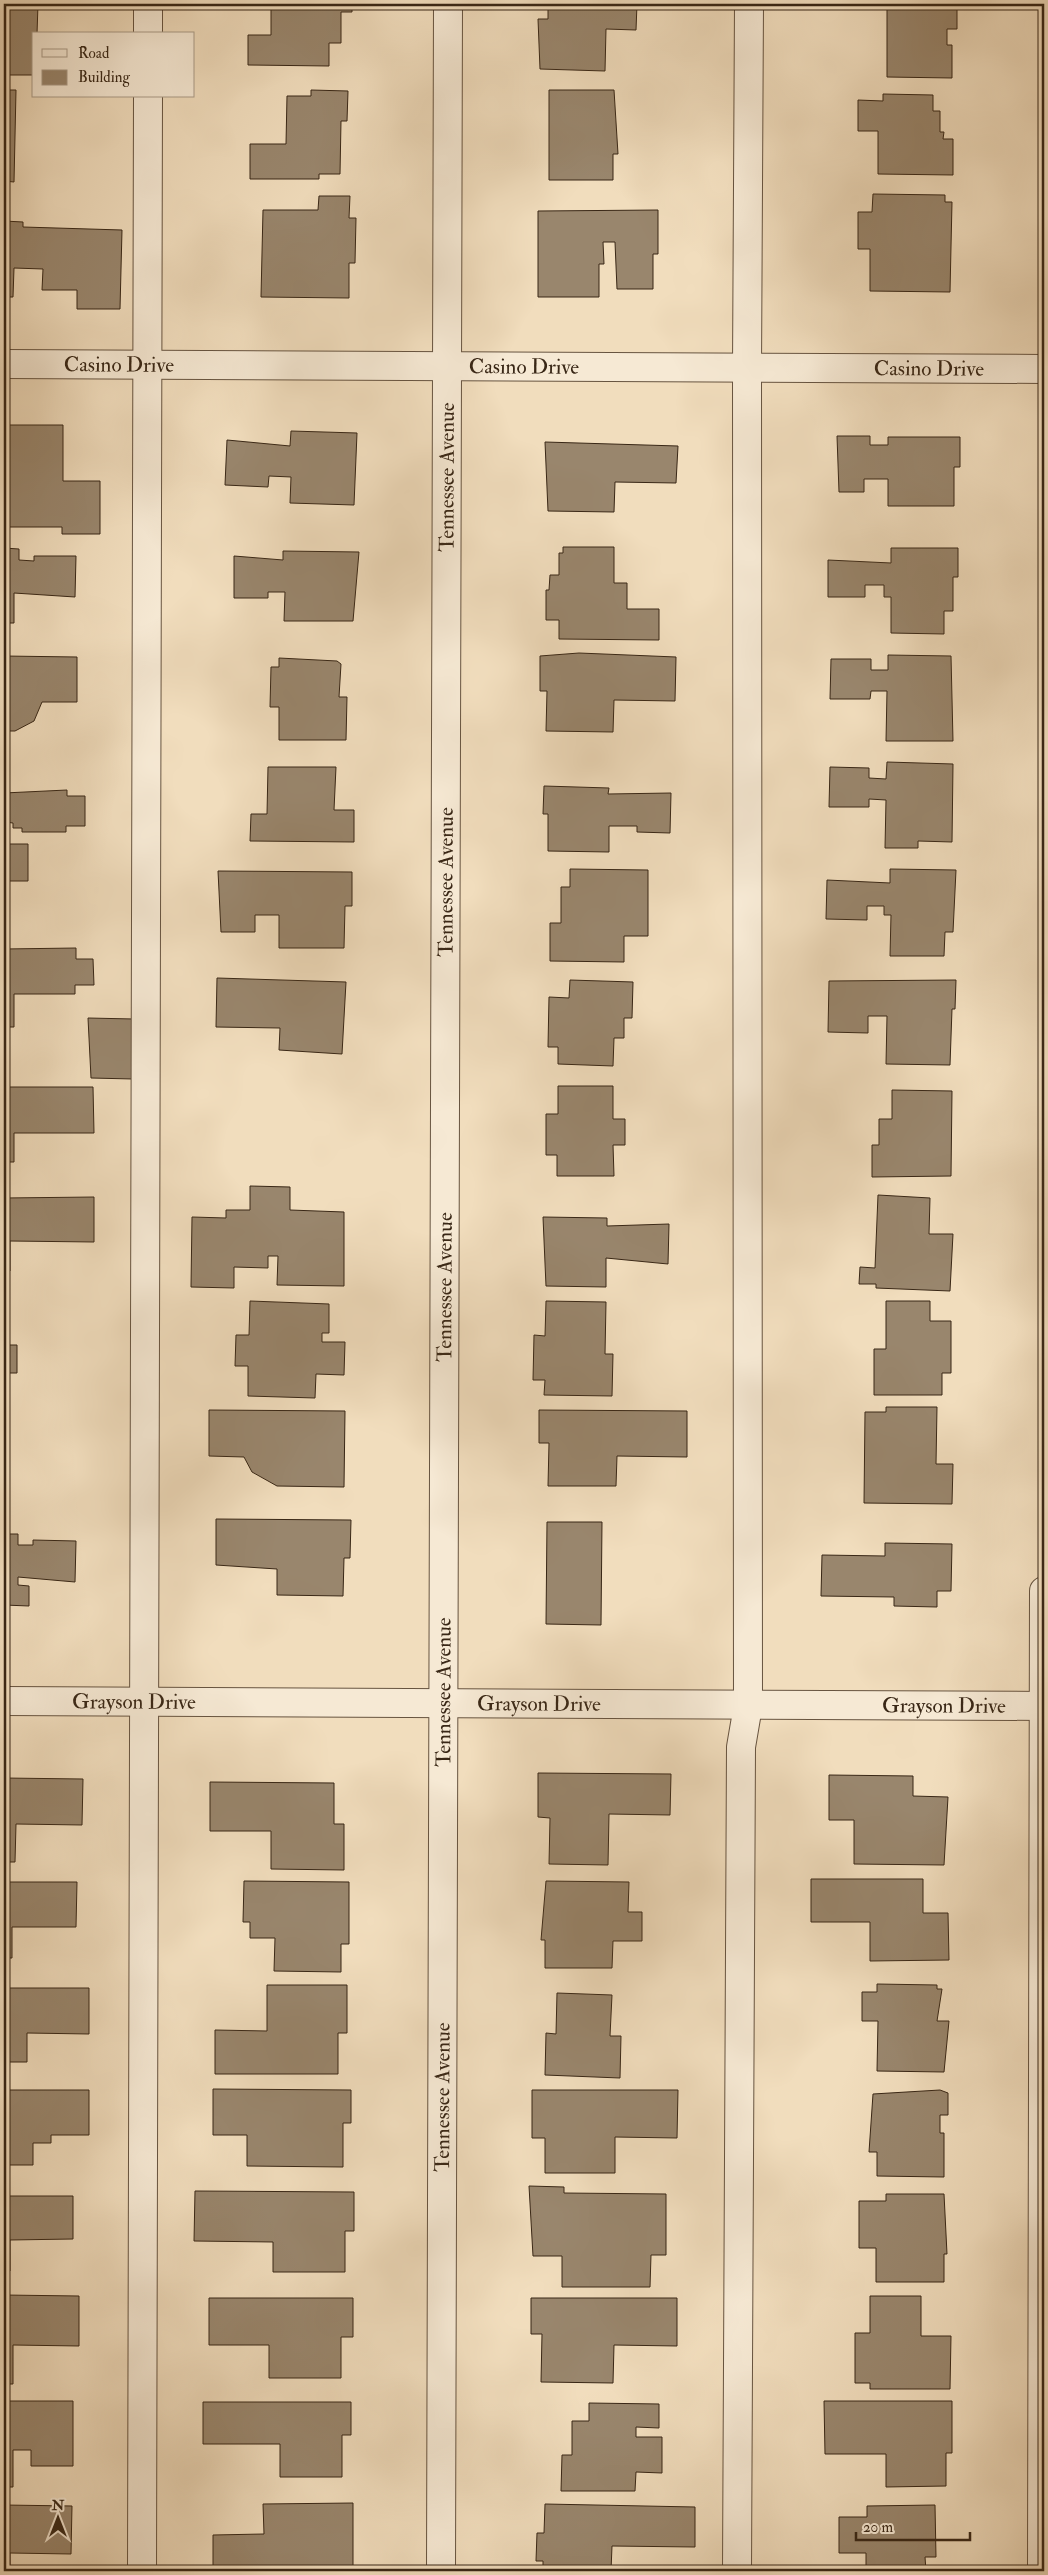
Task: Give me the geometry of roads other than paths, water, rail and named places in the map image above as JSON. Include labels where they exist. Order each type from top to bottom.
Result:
[{"type":"street","points":[[148,4],[148,32]]},
{"type":"street","name":"Tennessee Avenue","points":[[441,2571],[445,1703],[448,4]]},
{"type":"street","points":[[737,2571],[741,1747],[748,1706],[747,369],[749,4]]},
{"type":"street","points":[[142,2571],[142,1702],[148,98]]},
{"type":"street","name":"Casino Drive","points":[[4,364],[1044,369]]},
{"type":"street","points":[[1042,2571],[1044,1591]]},
{"type":"street","name":"Grayson Drive","points":[[4,1702],[1044,1706]]}]
